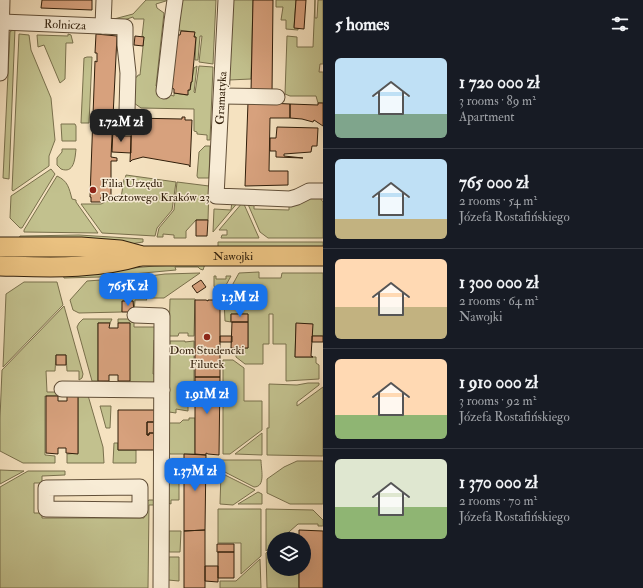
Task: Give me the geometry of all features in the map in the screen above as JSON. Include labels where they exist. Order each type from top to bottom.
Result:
[{"type":"main road","name":"Nawojki","points":[[0,247],[81,247],[114,249],[142,256],[323,256]]},
{"type":"main road","name":"Nawojki","points":[[0,266],[92,266],[124,261],[142,256]]},
{"type":"street","points":[[0,73],[2,0]]},
{"type":"street","name":"Rolnicza","points":[[2,22],[103,26],[104,0]]},
{"type":"street","points":[[164,91],[172,21],[176,0]]},
{"type":"street","name":"Gramatyka","points":[[226,0],[216,196],[290,199],[309,191],[323,191]]},
{"type":"street","points":[[103,26],[125,27],[125,47],[128,73],[127,111]]},
{"type":"street","points":[[222,96],[277,97]]},
{"type":"street","points":[[135,315],[162,316],[161,588]]},
{"type":"street","points":[[62,389],[162,390]]},
{"type":"street","points":[[140,487],[141,496],[140,510],[46,509],[46,488],[140,487]]},
{"type":"street","points":[[141,496],[161,496]]},
{"type":"shaded area","points":[[146,0],[169,0],[156,4],[157,8],[164,13],[156,86],[174,96],[174,93],[187,95],[188,90],[190,90],[194,68],[197,66],[195,93],[199,66],[213,67],[210,140],[207,140],[207,135],[197,134],[197,132],[194,131],[194,109],[141,108],[134,103],[131,77],[137,77],[140,75],[144,37],[142,37],[144,19],[134,19],[133,17],[124,20],[114,19],[133,14]]},
{"type":"shaded area","points":[[178,0],[216,0],[213,64],[199,62],[202,36],[200,36],[198,60],[195,60],[196,37],[194,37],[194,32],[178,30]]},
{"type":"shaded area","points":[[232,0],[253,0],[251,79],[229,80]]},
{"type":"shaded area","points":[[276,0],[296,0],[294,27],[298,28],[298,30],[286,29],[286,20],[281,20],[283,7],[276,7]]},
{"type":"shaded area","points":[[315,0],[315,18],[317,18],[318,0],[323,0],[323,64],[320,64],[319,72],[323,72],[323,103],[318,103],[316,96],[290,96],[285,94],[287,36],[297,37],[297,47],[313,47]]},
{"type":"shaded area","points":[[15,28],[9,179],[3,178],[10,32]]},
{"type":"shaded area","points":[[19,34],[29,35],[31,50],[51,98],[55,140],[49,156],[49,166],[13,191],[12,190]]},
{"type":"shaded area","points":[[68,34],[71,35],[73,43],[66,43],[65,79],[60,83],[44,45],[38,47],[37,35],[68,36]]},
{"type":"shaded area","points":[[92,57],[89,123],[81,123],[84,58]]},
{"type":"shaded area","points":[[61,124],[75,124],[76,141],[62,141]]},
{"type":"shaded area","points":[[205,146],[210,146],[209,178],[198,178],[199,152]]},
{"type":"shaded area","points":[[62,149],[76,149],[73,165],[71,168],[65,170],[61,169],[57,165],[57,158],[62,152]]},
{"type":"shaded area","points":[[51,169],[55,174],[22,228],[20,228],[10,218],[11,196]]},
{"type":"shaded area","points":[[126,175],[176,182],[172,210],[157,228],[155,236],[102,233],[81,204],[101,204],[121,198]]},
{"type":"shaded area","points":[[57,176],[64,180],[69,188],[72,199],[76,200],[98,233],[24,232]]},
{"type":"shaded area","points":[[177,182],[209,186],[208,220],[196,220],[186,231],[186,238],[174,238],[174,235],[163,234],[163,237],[157,237],[159,228],[174,210]]},
{"type":"shaded area","points":[[305,197],[320,198],[323,202],[323,238],[268,238],[260,232],[247,202],[254,202],[254,209],[289,210],[289,203]]},
{"type":"shaded area","points":[[232,201],[239,201],[213,232],[214,209],[231,210]]},
{"type":"shaded area","points":[[243,202],[259,238],[221,238],[222,235],[227,235],[227,230],[219,230]]},
{"type":"shaded area","points":[[79,235],[143,239],[143,242],[130,244],[18,240],[20,236]]},
{"type":"shaded area","points":[[218,242],[323,242],[323,247],[218,247]]},
{"type":"shaded area","points":[[205,264],[203,270],[198,267],[175,267],[176,270],[100,277],[64,278],[63,275],[154,266]]},
{"type":"shaded area","points":[[259,272],[259,278],[281,278],[282,273],[323,273],[323,336],[312,336],[312,324],[296,324],[295,357],[316,357],[316,363],[319,365],[319,379],[286,381],[286,344],[273,344],[273,314],[269,314],[269,344],[263,344],[263,364],[245,364],[236,357],[236,348],[248,348],[248,314],[231,314],[231,322],[225,321],[224,300],[239,273]]},
{"type":"shaded area","points":[[200,273],[164,298],[150,298],[134,278],[165,274]]},
{"type":"shaded area","points":[[214,276],[216,276],[216,279],[226,279],[226,276],[231,276],[220,296],[214,286]]},
{"type":"shaded area","points":[[129,278],[147,300],[135,300],[134,312],[133,301],[123,301],[122,312],[79,313],[73,310],[70,300],[87,281]]},
{"type":"shaded area","points":[[24,282],[57,282],[63,305],[3,367],[6,294]]},
{"type":"shaded area","points":[[170,299],[195,299],[194,336],[188,336],[188,333],[179,333],[178,336],[169,336]]},
{"type":"shaded area","points":[[64,306],[83,374],[82,378],[79,380],[79,371],[67,371],[66,355],[56,355],[55,371],[46,371],[47,392],[60,392],[60,396],[45,396],[45,455],[55,456],[55,463],[23,463],[0,451],[2,370]]},
{"type":"shaded area","points":[[83,319],[112,319],[110,323],[98,323],[98,381],[92,381],[77,327]]},
{"type":"shaded area","points":[[118,319],[134,319],[134,327],[155,327],[157,340],[154,340],[153,374],[157,374],[156,381],[152,385],[119,386],[130,323],[118,323]]},
{"type":"shaded area","points":[[170,341],[194,341],[194,400],[188,400],[188,411],[176,409],[176,413],[169,412]]},
{"type":"shaded area","points":[[223,360],[233,360],[244,368],[244,401],[262,401],[262,430],[230,454],[223,454]]},
{"type":"shaded area","points":[[319,383],[319,385],[297,402],[297,406],[323,387],[323,456],[267,455],[267,428],[269,428],[269,384],[297,385]]},
{"type":"shaded area","points":[[87,392],[103,447],[104,463],[67,463],[67,454],[78,453],[78,396]]},
{"type":"shaded area","points":[[100,406],[111,406],[110,428],[106,428]]},
{"type":"shaded area","points":[[189,418],[195,418],[195,454],[170,454],[169,423],[180,423],[183,420],[189,420]]},
{"type":"shaded area","points":[[262,433],[262,455],[235,454]]},
{"type":"shaded area","points":[[114,443],[118,443],[118,450],[136,450],[136,463],[113,463]]},
{"type":"shaded area","points":[[221,460],[261,460],[262,477],[260,484],[254,487],[221,470]]},
{"type":"shaded area","points":[[297,461],[323,461],[323,504],[290,504],[267,493],[267,479],[284,467]]},
{"type":"shaded area","points":[[0,470],[24,471],[0,484]]},
{"type":"shaded area","points":[[28,471],[65,471],[65,475],[42,476],[42,483],[34,483],[34,513],[42,513],[42,518],[144,518],[145,503],[149,500],[154,500],[157,505],[149,505],[148,588],[0,588],[0,487]]},
{"type":"shaded area","points":[[221,473],[255,490],[233,505],[220,504]]},
{"type":"shaded area","points":[[168,480],[179,480],[179,500],[171,500],[171,504],[168,503]]},
{"type":"shaded area","points":[[258,492],[262,494],[262,504],[238,504]]},
{"type":"shaded area","points":[[218,509],[261,509],[261,556],[241,574],[241,543],[218,543]]},
{"type":"shaded area","points":[[266,509],[313,510],[323,520],[323,526],[318,526],[318,524],[298,524],[289,532],[267,532],[266,551]]},
{"type":"shaded area","points":[[169,531],[181,531],[180,552],[169,552]]},
{"type":"shaded area","points":[[267,552],[267,576],[299,576],[299,588],[267,588],[266,553]]},
{"type":"shaded area","points":[[169,557],[179,557],[179,581],[168,580]]},
{"type":"shaded area","points":[[260,559],[261,588],[220,588],[220,581],[236,581]]},
{"type":"building","points":[[42,0],[92,0],[92,10],[41,8]]},
{"type":"building","points":[[253,0],[273,0],[272,93],[251,92]]},
{"type":"building","points":[[296,0],[306,0],[304,29],[294,28]]},
{"type":"building","points":[[181,31],[195,32],[194,37],[196,37],[192,82],[190,90],[188,90],[188,95],[174,93],[174,89],[172,88],[176,43],[177,44],[178,35],[180,35]]},
{"type":"building","points":[[96,34],[117,36],[111,157],[117,158],[117,161],[111,161],[111,198],[101,197],[101,202],[91,202],[95,61],[97,62],[97,53],[95,53]]},
{"type":"building","points":[[135,36],[144,37],[143,46],[134,45]]},
{"type":"building","points":[[248,102],[290,104],[290,118],[270,118],[269,171],[288,171],[288,185],[245,186]]},
{"type":"building","points":[[318,103],[323,103],[323,126],[314,120],[313,122],[290,118],[290,104],[318,105]]},
{"type":"building","points":[[182,117],[185,117],[185,120],[192,120],[190,167],[189,165],[143,157],[130,162],[132,118],[182,119]]},
{"type":"building","points":[[277,127],[318,128],[317,146],[312,146],[311,152],[284,154],[284,156],[303,158],[276,157],[276,151],[270,151],[270,138],[276,138]]},
{"type":"building","points":[[113,128],[117,128],[116,136],[131,136],[131,153],[112,152]]},
{"type":"building","points":[[196,220],[208,220],[207,236],[196,236]]},
{"type":"building","points":[[201,280],[206,287],[197,293],[192,286]]},
{"type":"building","name":"Dom Studencki Filutek","points":[[195,300],[220,300],[220,377],[195,377]]},
{"type":"building","points":[[122,301],[133,301],[134,312],[122,312]]},
{"type":"building","points":[[231,314],[248,314],[248,322],[231,322]]},
{"type":"building","points":[[232,322],[248,322],[248,348],[231,348]]},
{"type":"building","points":[[98,323],[110,323],[109,328],[118,328],[118,323],[130,323],[130,381],[118,381],[118,375],[109,375],[109,381],[98,381]]},
{"type":"building","points":[[296,323],[313,324],[311,356],[313,357],[295,357]]},
{"type":"building","points":[[220,336],[232,336],[232,342],[220,342]]},
{"type":"building","points":[[312,336],[323,336],[323,342],[312,342]]},
{"type":"building","points":[[56,355],[66,355],[66,365],[56,365]]},
{"type":"building","points":[[195,377],[220,377],[219,455],[206,453],[206,455],[195,454]]},
{"type":"building","points":[[46,396],[58,396],[58,401],[67,401],[67,396],[78,396],[78,454],[66,453],[66,448],[58,448],[58,454],[46,453]]},
{"type":"building","points":[[118,410],[156,410],[157,422],[147,422],[147,435],[149,435],[149,433],[157,433],[156,450],[118,450]]},
{"type":"building","points":[[147,422],[157,422],[157,433],[149,433],[149,435],[147,435]]},
{"type":"building","points":[[184,454],[206,455],[205,530],[184,531]]},
{"type":"building","points":[[205,530],[205,588],[184,588],[184,531]]},
{"type":"building","points":[[299,530],[323,531],[323,588],[299,588],[299,576],[311,576],[311,532],[299,532]]},
{"type":"building","points":[[217,544],[234,544],[234,552],[217,552]]},
{"type":"building","points":[[218,552],[234,552],[234,578],[218,578]]},
{"type":"building","points":[[205,566],[218,566],[218,582],[205,581]]},
{"type":"place","name":"Filia Urzędu Pocztowego Kraków 23","points":[[93,190]]},
{"type":"place","name":"Dom Studencki Filutek","points":[[207,337]]}]
